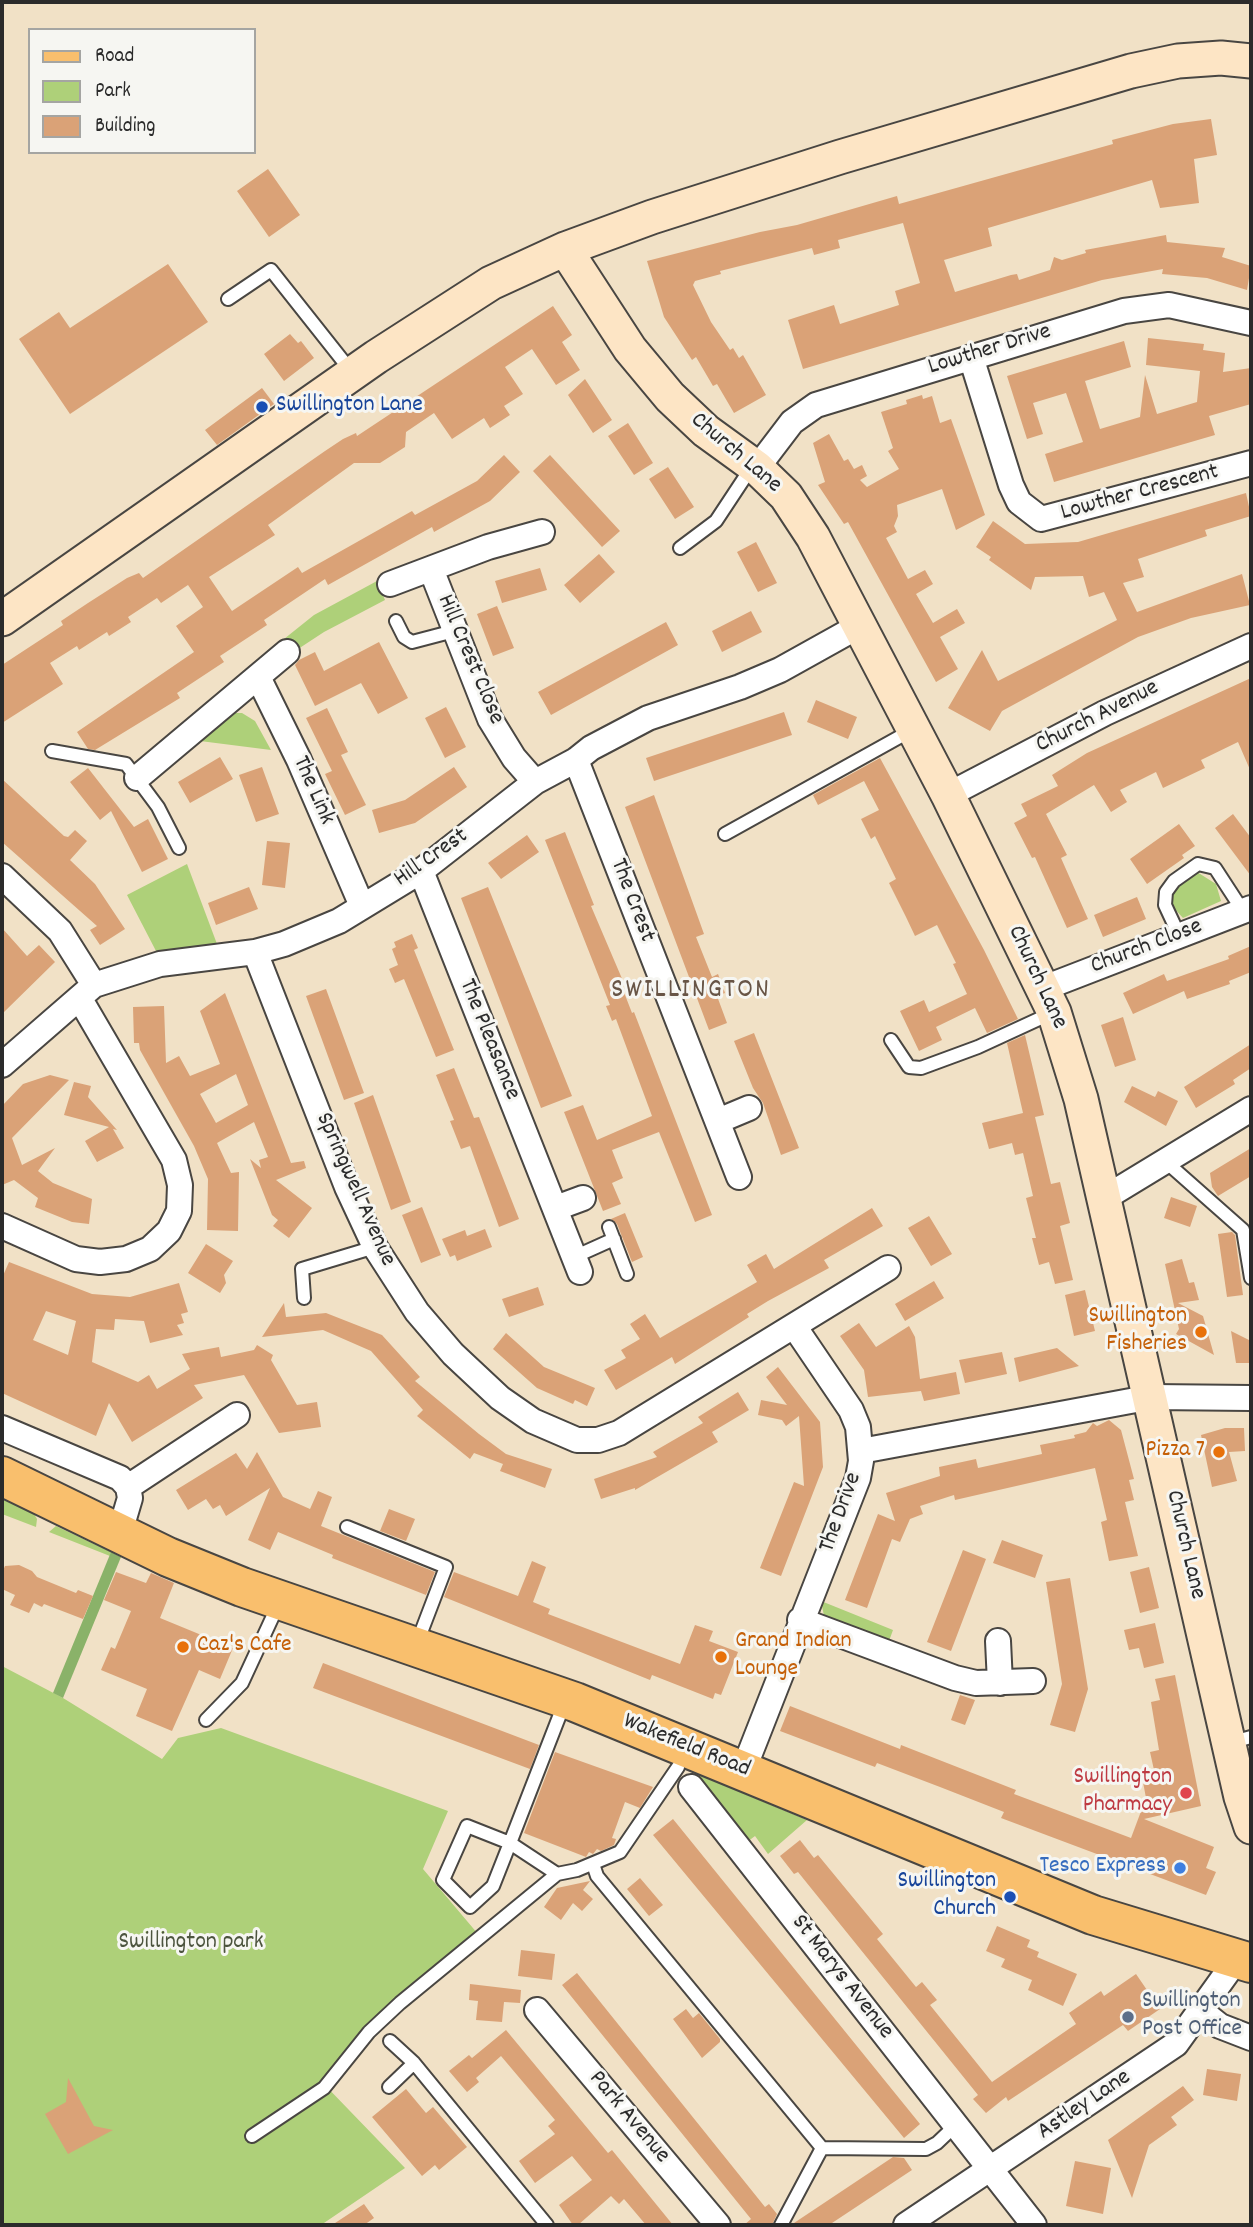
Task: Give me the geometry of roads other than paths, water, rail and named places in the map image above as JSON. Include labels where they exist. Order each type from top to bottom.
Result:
[{"type":"main road","name":"Wakefield Road","points":[[2,1476],[168,1557],[280,1600],[566,1699],[681,1765],[743,1771],[1093,1915],[1244,1961]]},
{"type":"street","points":[[2,619],[352,373],[491,284],[565,249],[618,228],[840,157],[1131,71],[1178,61],[1221,58],[1251,61]]},
{"type":"street","name":"Church Lane","points":[[565,249],[630,349],[670,397],[706,431],[755,466],[786,496],[813,537],[948,794],[1049,1000],[1081,1099],[1152,1397],[1240,1740],[1241,1797],[1251,1827]]},
{"type":"street","name":"Lowther Drive","points":[[755,466],[792,422],[816,405],[1146,306],[1192,308],[1251,323]]},
{"type":"street","name":"Lowther Crescent","points":[[971,357],[1011,485],[1019,502],[1041,519],[1055,518],[1251,463]]},
{"type":"street","name":"Hill Crest Close","points":[[390,584],[488,547],[542,532]]},
{"type":"street","name":"Hill Crest Close","points":[[432,569],[490,719],[514,758],[535,782]]},
{"type":"street","name":"Hill Crest","points":[[2,1066],[87,992],[160,964],[255,952],[310,934],[421,871],[535,782],[576,760],[591,748],[648,718],[740,687],[780,670],[859,626]]},
{"type":"street","name":"Church Avenue","points":[[948,794],[1105,713],[1251,646]]},
{"type":"street","points":[[138,778],[288,652]]},
{"type":"street","name":"The Link","points":[[258,677],[299,760],[362,906]]},
{"type":"street","name":"The Crest","points":[[576,760],[739,1177]]},
{"type":"street","name":"The Pleasance","points":[[421,871],[577,1264]]},
{"type":"street","points":[[2,876],[60,931],[87,992],[174,1160],[180,1185],[179,1211],[169,1231],[150,1248],[126,1259],[100,1262],[76,1259],[2,1226]]},
{"type":"street","name":"Church Close","points":[[1049,1000],[1179,935],[1247,909]]},
{"type":"street","name":"Springwell Avenue","points":[[255,952],[347,1187],[375,1247],[417,1312],[453,1354],[500,1398],[533,1421],[578,1440],[598,1440],[619,1433],[888,1268]]},
{"type":"street","points":[[718,1121],[749,1108]]},
{"type":"street","points":[[1103,1199],[1251,1109]]},
{"type":"street","points":[[556,1208],[583,1198]]},
{"type":"street","points":[[794,1326],[852,1410],[861,1451]]},
{"type":"street","name":"The Drive","points":[[743,1771],[800,1620],[858,1478],[861,1451],[1152,1397],[1251,1398]]},
{"type":"street","points":[[128,1487],[237,1415]]},
{"type":"street","points":[[2,1428],[120,1478],[128,1487],[130,1499],[120,1532]]},
{"type":"street","points":[[800,1620],[955,1678],[1000,1683],[1033,1681]]},
{"type":"street","points":[[998,1641],[1000,1683]]},
{"type":"street","name":"St Marys Avenue","points":[[681,1765],[992,2168],[1017,2208],[1034,2225]]},
{"type":"street","name":"Astley Lane","points":[[906,2225],[1176,2044],[1244,1961]]},
{"type":"street","name":"Park Avenue","points":[[537,2010],[718,2225]]},
{"type":"street","points":[[1201,2011],[1220,2025],[1251,2038]]},
{"type":"lane","points":[[228,299],[271,270],[352,373]]},
{"type":"lane","points":[[680,548],[716,521],[755,466]]},
{"type":"lane","points":[[396,621],[404,637],[412,642],[454,631]]},
{"type":"lane","points":[[725,834],[913,730]]},
{"type":"lane","points":[[52,751],[126,764],[158,807],[179,848]]},
{"type":"lane","points":[[1179,935],[1165,905],[1166,892],[1174,881],[1198,864],[1215,868],[1247,909]]},
{"type":"lane","points":[[891,1041],[909,1067],[921,1068],[978,1047],[1049,1000]]},
{"type":"lane","points":[[1165,1161],[1243,1230],[1251,1278]]},
{"type":"lane","points":[[577,1264],[611,1233],[627,1274]]},
{"type":"lane","points":[[304,1298],[302,1269],[375,1247]]},
{"type":"lane","points":[[346,1527],[446,1567],[415,1647]]},
{"type":"lane","points":[[206,1720],[243,1683],[280,1600]]},
{"type":"lane","points":[[557,1874],[510,1843],[467,1826],[443,1880],[470,1907],[493,1886],[510,1843],[566,1699]]},
{"type":"lane","points":[[253,2136],[324,2088],[369,2032],[400,2003],[557,1874],[593,1864],[620,1852],[681,1765]]},
{"type":"lane","points":[[593,1864],[597,1876],[822,2148],[926,2149],[937,2143],[957,2124]]},
{"type":"lane","points":[[390,2041],[414,2063],[547,2225]]},
{"type":"lane","points":[[389,2087],[414,2063]]},
{"type":"lane","points":[[782,2225],[822,2148]]},
{"type":"place","name":"Swillington Lane","points":[[262,407]]},
{"type":"place","name":"Swillington Fisheries","points":[[1201,1332]]},
{"type":"place","name":"Pizza 7","points":[[1219,1452]]},
{"type":"place","name":"Caz's Cafe","points":[[183,1647]]},
{"type":"place","name":"Grand Indian Lounge","points":[[721,1657]]},
{"type":"place","name":"Swillington Pharmacy","points":[[1186,1793]]},
{"type":"place","name":"Tesco Express","points":[[1180,1868]]},
{"type":"place","name":"Swillington Church","points":[[1010,1897]]},
{"type":"place","name":"Swillington Post Office","points":[[1128,2017]]},
{"type":"district","name":"SWILLINGTON","points":[[691,992]]},
{"type":"park label","name":"Swillington park","points":[[191,1944]]}]
